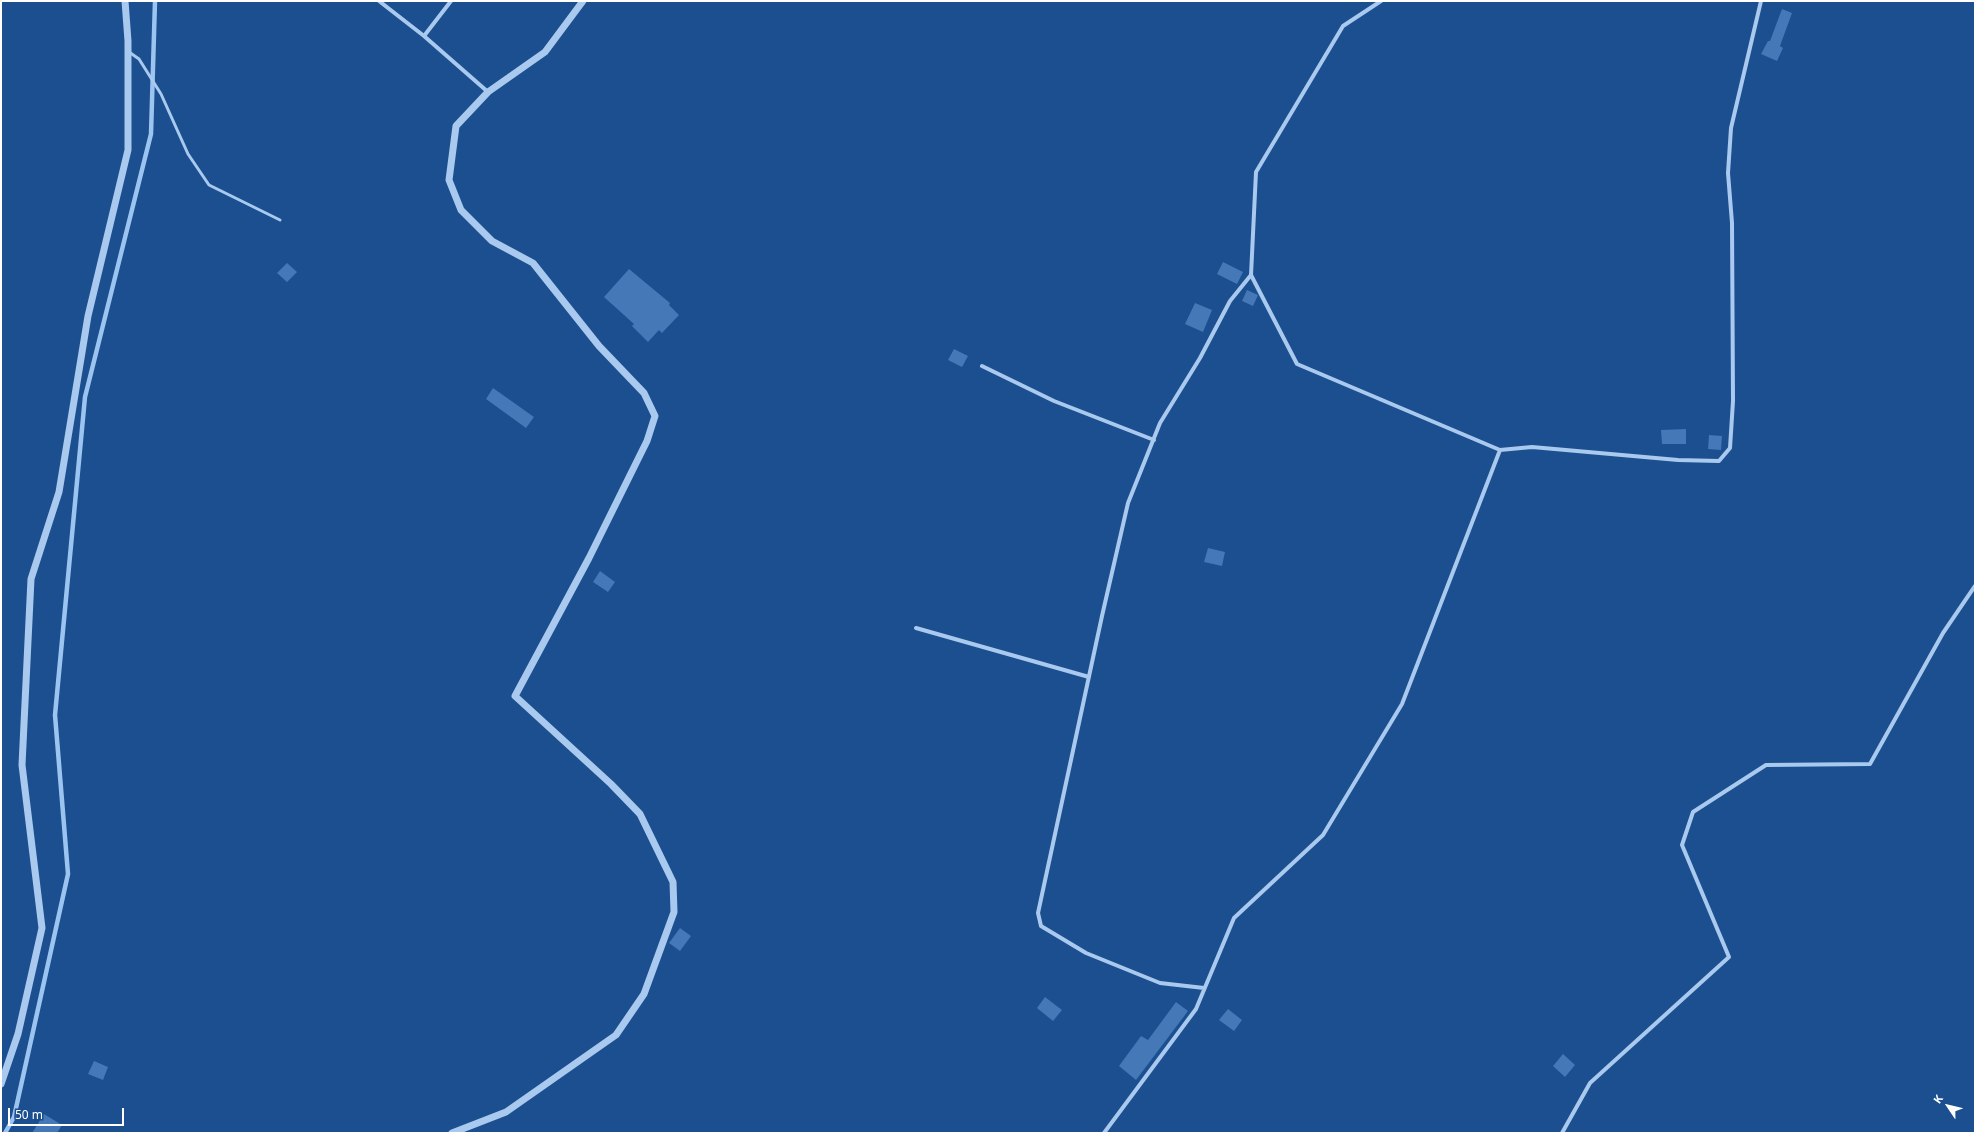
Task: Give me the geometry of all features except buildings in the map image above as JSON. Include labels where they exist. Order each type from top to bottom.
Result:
[{"type":"street","points":[[1,1084],[18,1034],[42,928],[22,765],[31,579],[59,492],[88,316],[128,150],[128,52],[125,1]]},
{"type":"street","points":[[379,1],[424,36],[488,92]]},
{"type":"street","points":[[424,36],[451,1]]},
{"type":"street","points":[[452,1133],[506,1112],[616,1034],[644,994],[674,912],[673,882],[640,814],[611,784],[515,696],[589,558],[647,441],[655,416],[644,393],[599,346],[533,263],[492,241],[461,210],[449,180],[456,126],[488,92],[545,52],[583,1]]},
{"type":"street","points":[[1381,1],[1343,26],[1256,172],[1251,275],[1297,364],[1500,450],[1532,447],[1678,460],[1719,461],[1730,448],[1733,401],[1734,307],[1732,223],[1728,173],[1731,128],[1761,1]]},
{"type":"street","points":[[1204,988],[1160,983],[1086,953],[1041,926],[1038,913],[1128,503],[1160,423],[1200,358],[1230,301],[1251,275]]},
{"type":"street","points":[[982,366],[1054,400],[1154,440]]},
{"type":"street","points":[[1104,1133],[1196,1009],[1234,918],[1323,835],[1402,704],[1500,450]]},
{"type":"street","points":[[1562,1133],[1590,1082],[1729,957],[1682,845],[1693,812],[1766,765],[1870,764],[1943,633],[1975,586]]},
{"type":"street","points":[[916,628],[1089,677]]},
{"type":"lane","points":[[128,52],[139,59],[161,94],[188,154],[209,185],[280,220]]},
{"type":"waterway","points":[[5,1133],[14,1117],[68,874],[55,715],[85,397],[151,134],[155,1]]}]
